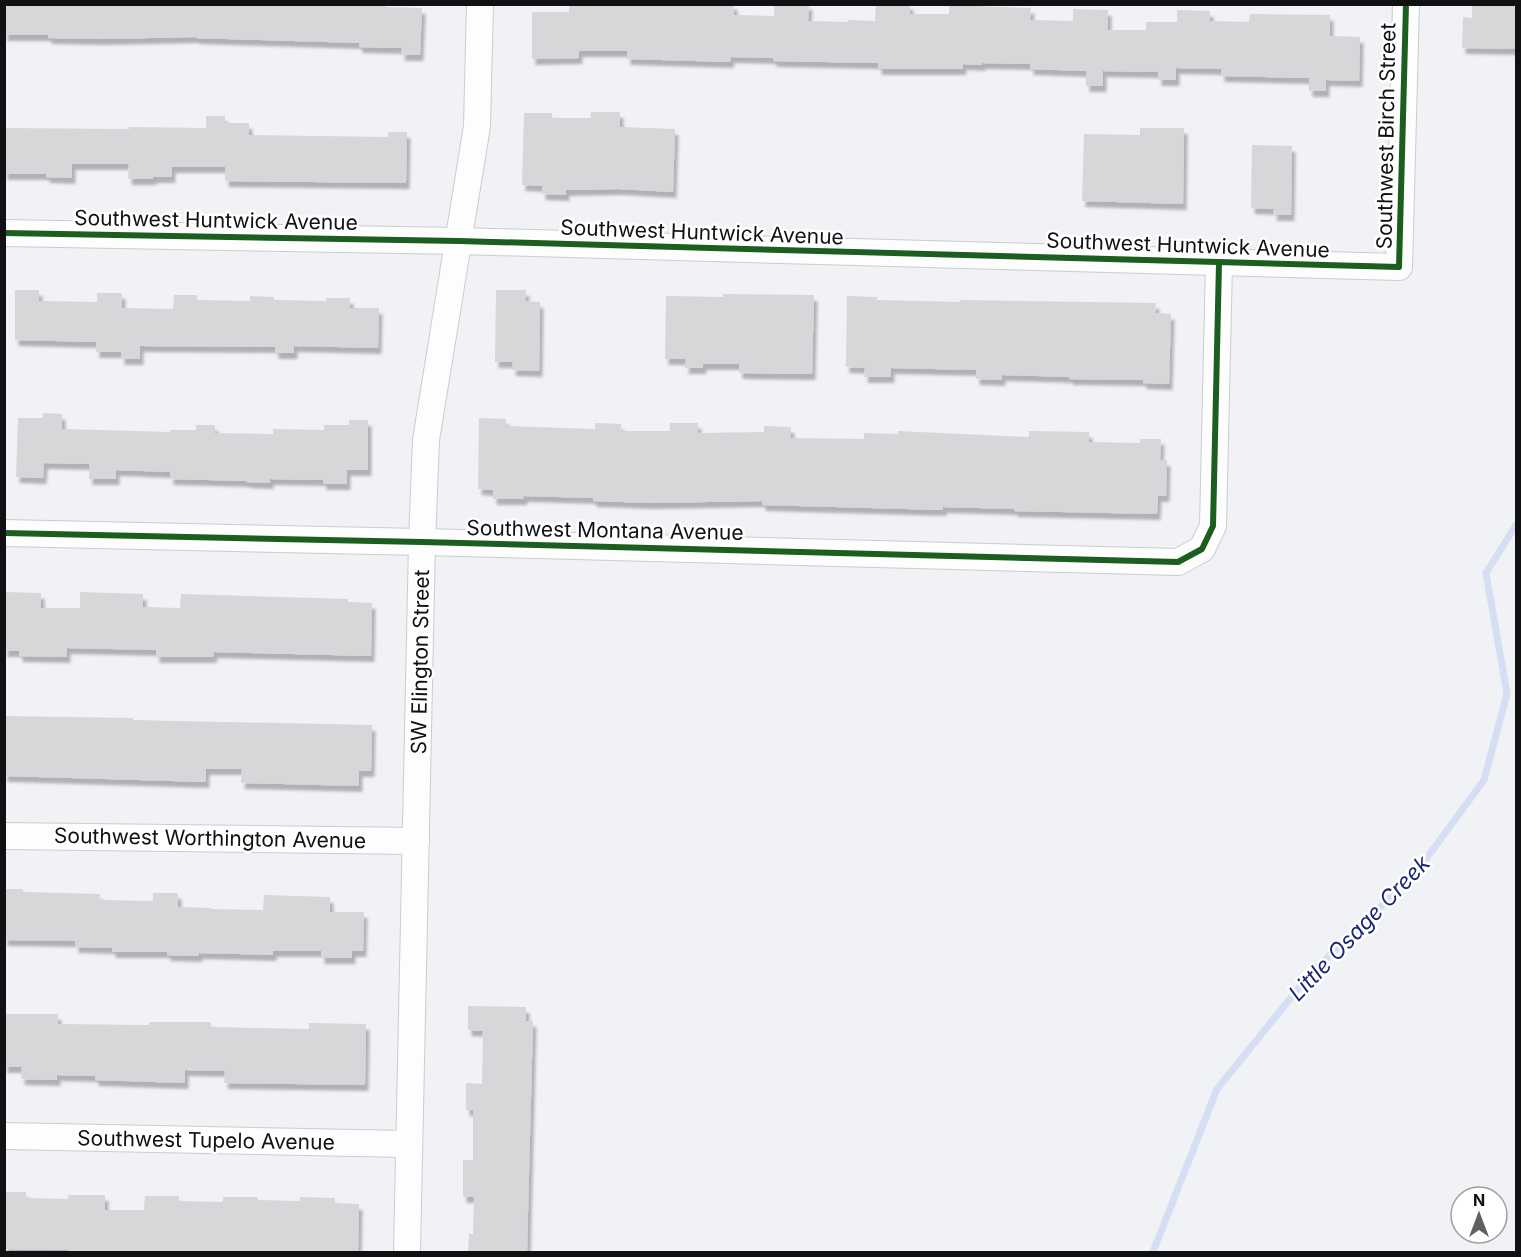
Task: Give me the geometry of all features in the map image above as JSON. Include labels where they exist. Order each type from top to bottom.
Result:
[{"type":"street","name":"SW Elington Street","points":[[407,1252],[426,440],[477,126],[480,4]]},
{"type":"street","name":"Southwest Birch Street","points":[[1399,267],[1406,4]]},
{"type":"street","name":"Southwest Huntwick Avenue","points":[[4,233],[459,241],[1399,267]]},
{"type":"street","name":"Southwest Montana Avenue","points":[[4,533],[1178,562],[1202,549],[1213,526],[1219,263]]},
{"type":"street","name":"Southwest Worthington Avenue","points":[[4,836],[416,841]]},
{"type":"street","name":"Southwest Tupelo Avenue","points":[[4,1136],[408,1144]]},
{"type":"building","points":[[4,4],[386,4],[386,7],[422,8],[420,55],[401,55],[402,48],[359,47],[359,43],[196,37],[102,39],[4,35]]},
{"type":"building","points":[[569,4],[700,6],[700,4],[734,4],[734,15],[774,16],[774,4],[809,4],[808,21],[848,22],[848,20],[875,21],[876,4],[910,4],[910,14],[949,14],[949,5],[1031,8],[1030,20],[1073,21],[1073,9],[1108,10],[1108,30],[1146,30],[1146,22],[1177,22],[1177,10],[1210,11],[1210,21],[1249,22],[1250,14],[1330,15],[1330,36],[1360,37],[1359,81],[1326,80],[1326,91],[1309,91],[1309,78],[1221,76],[1221,69],[1176,68],[1176,80],[1158,80],[1158,72],[1103,71],[1103,86],[1086,86],[1086,71],[1030,69],[1030,64],[963,64],[963,69],[878,69],[878,63],[773,61],[773,58],[731,57],[730,62],[627,59],[627,51],[579,51],[579,58],[532,59],[532,12],[569,12]]},
{"type":"building","points":[[1472,4],[1516,4],[1516,49],[1462,48],[1463,17],[1472,18]]},
{"type":"building","points":[[591,112],[620,112],[620,127],[675,129],[673,192],[619,189],[566,190],[566,195],[542,194],[542,186],[522,185],[524,113],[552,113],[552,118],[591,118]]},
{"type":"building","points":[[206,116],[225,116],[225,123],[249,123],[249,135],[388,137],[388,132],[407,132],[406,183],[225,181],[225,167],[172,167],[172,177],[128,179],[129,164],[72,164],[72,178],[46,177],[46,174],[4,174],[4,128],[206,128]]},
{"type":"building","points":[[1140,128],[1184,128],[1183,204],[1082,201],[1084,134],[1140,135]]},
{"type":"building","points":[[1252,145],[1292,146],[1291,215],[1273,215],[1274,209],[1251,208]]},
{"type":"building","points":[[15,290],[39,290],[39,301],[97,302],[97,293],[122,293],[122,308],[173,309],[174,295],[197,295],[197,300],[250,301],[250,296],[274,297],[274,300],[326,301],[326,298],[350,298],[350,308],[379,308],[378,348],[294,346],[294,353],[275,353],[275,347],[140,346],[140,359],[121,359],[121,352],[96,352],[96,342],[15,340]]},
{"type":"building","points":[[496,290],[526,290],[525,301],[540,302],[539,371],[512,370],[513,362],[495,362]]},
{"type":"building","points":[[723,294],[814,295],[812,374],[739,373],[739,364],[703,364],[703,368],[685,368],[686,359],[665,359],[666,296],[723,297]]},
{"type":"building","points":[[847,296],[877,297],[877,300],[960,302],[960,300],[1156,303],[1155,313],[1171,314],[1169,384],[1143,383],[1143,380],[1002,375],[1002,380],[976,379],[976,370],[891,368],[891,377],[864,377],[865,368],[846,367]]},
{"type":"building","points":[[43,413],[62,414],[62,429],[170,432],[170,430],[196,430],[196,425],[215,425],[215,433],[273,434],[273,429],[324,430],[324,425],[349,425],[349,420],[368,420],[368,470],[347,470],[347,484],[323,484],[323,480],[270,479],[270,483],[170,479],[170,472],[116,470],[116,479],[89,479],[89,464],[44,463],[43,478],[16,477],[18,418],[43,418]]},
{"type":"building","points":[[479,418],[506,419],[506,426],[595,429],[595,423],[621,424],[621,431],[670,431],[670,423],[698,423],[698,433],[764,432],[764,426],[791,427],[790,438],[864,439],[864,433],[898,434],[898,431],[1029,437],[1029,431],[1089,432],[1089,442],[1140,443],[1140,439],[1161,439],[1160,460],[1167,460],[1166,496],[1158,496],[1157,514],[943,507],[943,510],[762,505],[762,501],[652,503],[524,496],[524,499],[493,499],[493,490],[478,489]]},
{"type":"building","points":[[5,592],[41,593],[41,608],[80,608],[80,592],[143,594],[143,607],[180,608],[181,594],[348,599],[348,602],[372,603],[371,656],[214,652],[213,657],[156,657],[156,650],[67,648],[67,657],[19,656],[19,651],[4,651]]},
{"type":"building","points":[[4,716],[372,725],[371,771],[359,771],[359,786],[241,783],[242,769],[206,769],[206,782],[4,776]]},
{"type":"building","points":[[4,889],[23,889],[23,892],[100,894],[99,900],[153,901],[153,893],[178,893],[178,907],[211,909],[263,910],[264,895],[330,897],[330,912],[364,912],[363,951],[352,951],[352,958],[321,958],[321,951],[273,951],[273,955],[199,953],[199,956],[167,955],[167,952],[112,952],[112,948],[75,947],[75,941],[4,940]]},
{"type":"building","points":[[468,1006],[526,1007],[526,1021],[533,1021],[527,1252],[468,1252],[469,1234],[473,1234],[474,1197],[463,1197],[463,1160],[473,1160],[473,1110],[466,1110],[466,1083],[482,1084],[483,1031],[468,1030]]},
{"type":"building","points":[[4,1014],[58,1014],[58,1024],[149,1025],[149,1022],[211,1022],[211,1027],[309,1029],[309,1023],[366,1024],[365,1085],[224,1083],[225,1071],[185,1070],[185,1083],[95,1080],[95,1076],[57,1075],[57,1080],[21,1079],[22,1067],[4,1067]]},
{"type":"building","points":[[4,1192],[26,1192],[26,1198],[68,1199],[68,1195],[105,1195],[105,1210],[144,1210],[145,1196],[179,1196],[179,1201],[223,1202],[223,1197],[258,1197],[258,1200],[300,1201],[300,1197],[335,1198],[335,1203],[359,1204],[358,1252],[68,1252],[68,1250],[4,1249]]},
{"type":"waterway","name":"Little Osage Creek","points":[[1153,1252],[1217,1089],[1311,973],[1415,874],[1484,780],[1507,694],[1486,573],[1516,525]]},
{"type":"cycle path","points":[[4,233],[459,241],[1399,267],[1406,4]]},
{"type":"cycle path","points":[[4,533],[1178,562],[1202,549],[1213,526],[1219,263]]}]
